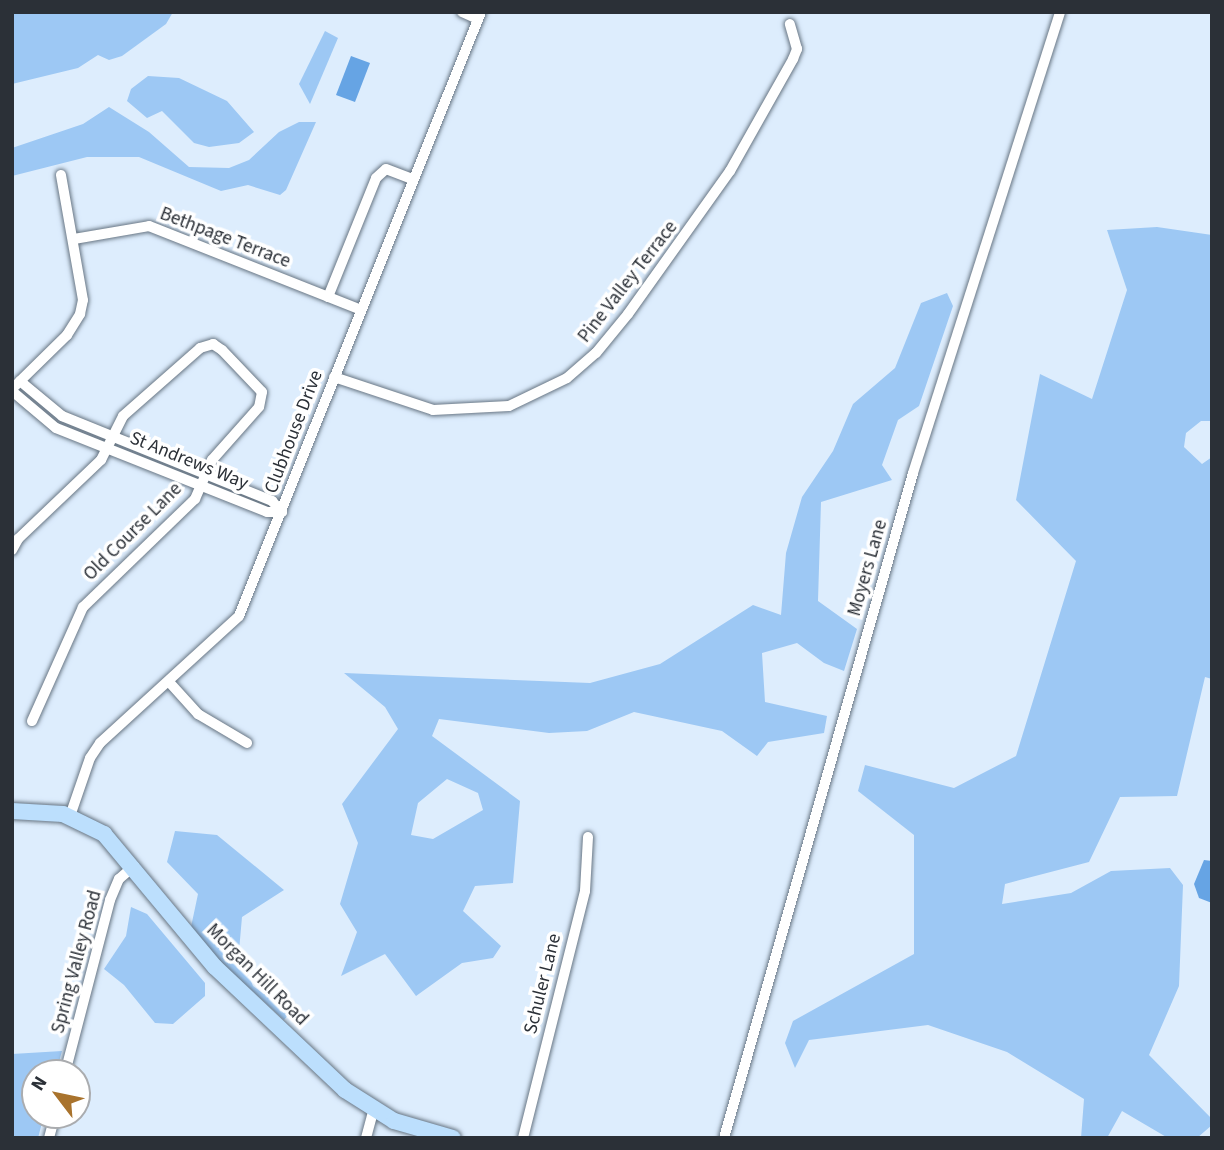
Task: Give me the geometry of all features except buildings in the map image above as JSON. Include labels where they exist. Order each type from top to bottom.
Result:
[{"type":"main road","name":"Morgan Hill Road","points":[[12,811],[70,816],[108,837],[215,967],[345,1090],[373,1111],[453,1138]]},
{"type":"street","points":[[462,12],[480,16]]},
{"type":"street","name":"Moyers Lane","points":[[724,1138],[913,473],[1060,12]]},
{"type":"street","name":"Clubhouse Drive","points":[[70,816],[94,751],[239,616],[282,512],[359,309],[480,16]]},
{"type":"street","name":"Pine Valley Terrace","points":[[334,377],[433,410],[509,406],[567,378],[596,353],[628,314],[730,171],[793,59],[797,49],[790,24]]},
{"type":"street","points":[[328,297],[376,178],[386,169],[412,179]]},
{"type":"street","points":[[15,387],[67,335],[80,314],[83,300],[61,175]]},
{"type":"street","name":"Bethpage Terrace","points":[[74,239],[149,226],[359,309]]},
{"type":"street","name":"Old Course Lane","points":[[32,721],[83,607],[195,499],[217,452],[262,401],[262,392],[213,344],[200,348],[123,416],[112,436]]},
{"type":"street","name":"St Andrews Way","points":[[15,387],[62,416],[272,500],[282,512]]},
{"type":"street","name":"St Andrews Way","points":[[15,387],[50,424],[267,512],[282,512]]},
{"type":"street","points":[[12,550],[107,448],[112,436]]},
{"type":"street","points":[[170,683],[198,714],[247,743]]},
{"type":"street","name":"Schuler Lane","points":[[523,1138],[584,891],[588,837]]},
{"type":"street","name":"Spring Valley Road","points":[[69,1059],[110,900],[119,879],[134,866]]},
{"type":"street","points":[[366,1138],[373,1111]]},
{"type":"shaded area","points":[[12,12],[173,12],[166,24],[122,56],[109,60],[98,55],[78,68],[12,84]]},
{"type":"shaded area","points":[[325,31],[338,38],[310,104],[299,84]]},
{"type":"shaded area","points":[[351,56],[370,63],[355,102],[336,95]]},
{"type":"shaded area","points":[[148,76],[179,78],[227,101],[254,132],[239,143],[209,147],[194,143],[162,111],[147,118],[127,101],[131,89]]},
{"type":"shaded area","points":[[109,107],[149,132],[189,167],[229,168],[249,160],[279,132],[299,122],[316,122],[286,190],[280,195],[248,185],[221,191],[139,157],[87,157],[12,176],[12,148],[83,124]]},
{"type":"shaded area","points":[[1157,227],[1212,235],[1212,421],[1201,421],[1186,433],[1184,447],[1202,464],[1212,457],[1212,679],[1205,677],[1177,796],[1120,797],[1089,862],[1005,884],[1002,904],[1071,893],[1111,871],[1170,868],[1183,885],[1179,986],[1149,1055],[1212,1119],[1212,1125],[1197,1138],[1168,1138],[1122,1111],[1107,1138],[1081,1138],[1084,1099],[1007,1052],[928,1025],[809,1040],[795,1068],[785,1043],[793,1021],[914,954],[914,835],[858,791],[865,765],[954,788],[1016,756],[1076,561],[1016,500],[1040,374],[1092,399],[1127,290],[1107,230]]},
{"type":"shaded area","points":[[947,293],[953,306],[919,406],[898,420],[882,465],[892,480],[821,502],[818,601],[857,629],[844,671],[824,663],[797,643],[762,653],[765,702],[827,716],[824,733],[768,742],[757,756],[722,731],[634,712],[587,731],[549,733],[439,719],[432,736],[520,801],[513,883],[475,886],[463,911],[501,946],[493,958],[462,963],[416,996],[385,954],[341,976],[357,932],[340,904],[358,843],[342,804],[398,729],[385,707],[344,673],[590,683],[660,664],[753,605],[781,615],[786,553],[802,497],[833,451],[853,404],[895,368],[921,303]],"holes":[[[447,779],[478,793],[483,810],[433,839],[411,835],[418,803]]]},
{"type":"shaded area","points":[[175,831],[217,835],[284,890],[242,917],[239,951],[253,986],[290,1013],[284,1020],[213,955],[191,927],[198,894],[167,862]]},
{"type":"shaded area","points":[[1204,860],[1212,861],[1212,903],[1199,898],[1194,884]]},
{"type":"shaded area","points":[[131,907],[147,914],[205,983],[205,996],[173,1024],[155,1023],[124,985],[104,969],[126,936]]},
{"type":"shaded area","points":[[62,1051],[60,1059],[21,1059],[21,1129],[40,1129],[38,1138],[12,1138],[12,1054]]}]
